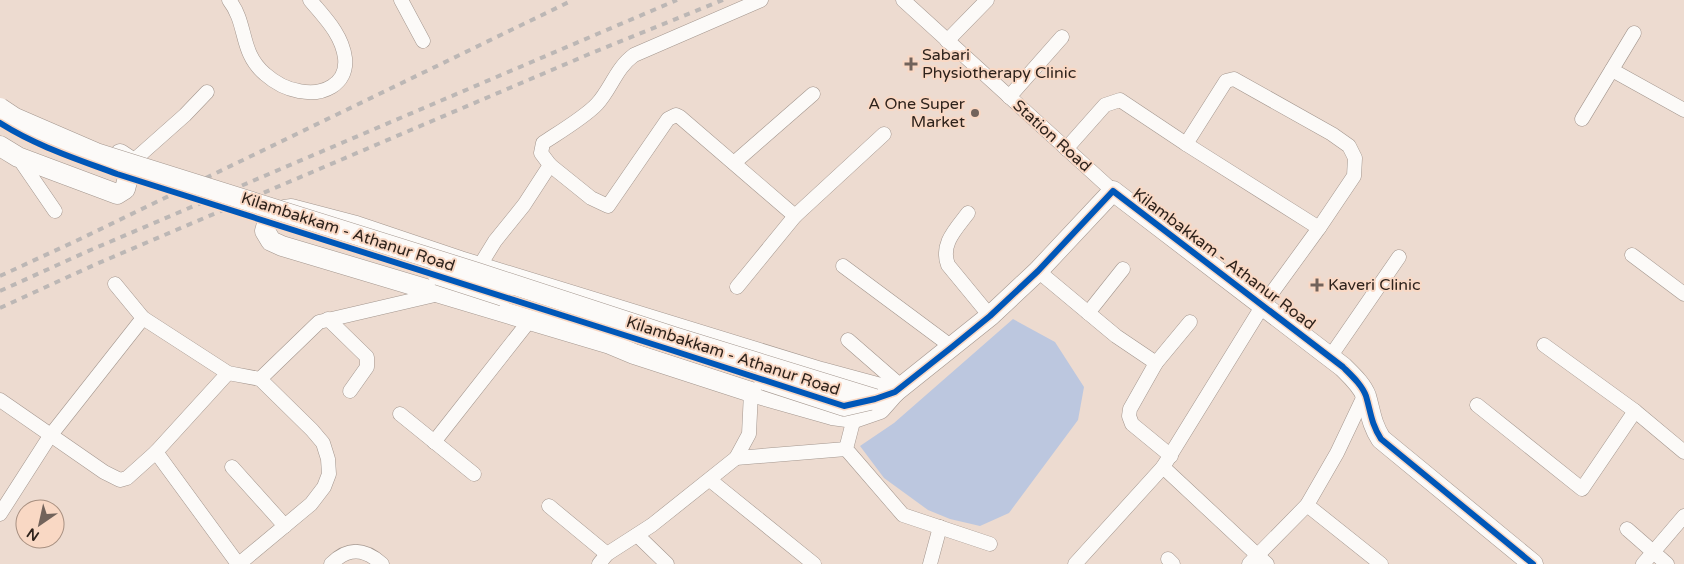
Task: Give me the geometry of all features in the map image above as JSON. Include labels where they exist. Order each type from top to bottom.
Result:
[{"type":"street","points":[[229,0],[237,10],[246,46],[252,59],[264,73],[278,83],[297,91],[314,93],[337,84],[345,70],[345,58],[341,42],[331,25],[310,0]]},
{"type":"street","points":[[401,0],[423,41]]},
{"type":"street","points":[[761,0],[627,60],[595,106],[543,143],[541,153],[550,166],[591,198],[608,206],[668,119],[676,115],[795,216]]},
{"type":"street","name":"Station Road","points":[[903,0],[1113,192]]},
{"type":"street","points":[[947,40],[987,0]]},
{"type":"street","points":[[1582,119],[1634,33]]},
{"type":"street","points":[[1009,97],[1062,37]]},
{"type":"street","points":[[1612,70],[1684,110]]},
{"type":"street","points":[[1075,564],[1171,456],[1263,305],[1354,176],[1355,158],[1349,146],[1332,134],[1234,80],[1226,81],[1186,144]]},
{"type":"street","points":[[5,150],[117,194],[124,189],[132,162],[208,92]]},
{"type":"street","points":[[734,164],[812,94]]},
{"type":"street","points":[[0,100],[58,128],[123,154],[132,162]]},
{"type":"street","points":[[1066,149],[1105,104],[1120,100],[1319,228]]},
{"type":"street","name":"Kilambakkam - Athanur Road","points":[[0,108],[15,118],[96,154],[875,399]]},
{"type":"street","name":"Kilambakkam - Athanur Road","points":[[0,123],[16,133],[52,150],[117,174],[844,406],[875,399],[898,389],[952,347],[990,316],[1038,271],[1113,192],[1330,357],[1357,381],[1365,394],[1373,426],[1381,439],[1533,564]]},
{"type":"street","points":[[737,287],[795,216],[884,134]]},
{"type":"street","points":[[5,150],[55,211]]},
{"type":"street","points":[[260,379],[319,322],[441,293],[479,267],[495,241],[524,205],[550,166]]},
{"type":"street","points":[[291,209],[356,226],[479,267],[821,372],[898,389],[880,409],[854,418],[832,415],[751,392],[634,354],[610,344],[282,246],[271,241],[265,231],[267,221],[273,214],[291,209]]},
{"type":"street","points":[[968,213],[946,246],[944,256],[948,264],[990,316]]},
{"type":"street","points":[[1632,255],[1684,294]]},
{"type":"street","points":[[1330,357],[1400,257]]},
{"type":"street","points":[[843,266],[952,347]]},
{"type":"street","points":[[1088,313],[1123,269]]},
{"type":"street","points":[[1038,271],[1116,336],[1156,363]]},
{"type":"street","points":[[115,284],[143,318],[228,373],[260,379],[323,443],[328,459],[329,474],[324,487],[311,504],[238,564],[156,452]]},
{"type":"street","points":[[0,514],[50,436],[143,318]]},
{"type":"street","points":[[328,320],[367,358],[367,367],[350,391]]},
{"type":"street","points":[[434,442],[530,320]]},
{"type":"street","points":[[1171,456],[1132,424],[1129,416],[1130,409],[1156,363],[1190,322]]},
{"type":"street","points":[[848,340],[898,389]]},
{"type":"street","points":[[1544,344],[1635,410],[1684,452]]},
{"type":"street","points":[[0,400],[104,472],[120,480],[127,478],[156,452],[228,373]]},
{"type":"street","points":[[549,506],[603,559],[710,480],[736,458],[749,434],[751,392]]},
{"type":"street","points":[[1163,467],[1258,561],[1307,506],[1337,453],[1365,394]]},
{"type":"street","points":[[1477,405],[1582,489],[1635,410]]},
{"type":"street","points":[[400,414],[474,474]]},
{"type":"street","points":[[846,449],[854,418]]},
{"type":"street","points":[[736,458],[846,449]]},
{"type":"street","points":[[846,449],[903,515],[990,544]]},
{"type":"street","points":[[232,467],[285,526]]},
{"type":"street","points":[[710,480],[814,564]]},
{"type":"street","points":[[1307,506],[1380,564]]},
{"type":"street","points":[[1644,564],[1684,516]]},
{"type":"street","points":[[930,564],[940,527]]},
{"type":"street","points":[[1627,529],[1667,564]]},
{"type":"street","points":[[637,535],[666,564]]},
{"type":"street","points":[[331,564],[346,553],[357,551],[367,553],[382,564]]},
{"type":"water","points":[[1013,319],[1055,342],[1084,387],[1078,420],[1009,513],[980,526],[950,519],[928,510],[884,478],[860,446],[894,423]]},
{"type":"railway","points":[[0,276],[573,0]]},
{"type":"railway","points":[[0,291],[86,252],[677,0]]},
{"type":"railway","points":[[0,308],[94,265],[587,55],[723,0]]},
{"type":"cycle path","points":[[0,123],[42,145],[117,174],[844,406],[895,392],[952,347],[990,316],[1038,271],[1113,191],[1343,367],[1362,388],[1373,423],[1381,439],[1533,564]]},
{"type":"place","name":"Sabari Physiotherapy Clinic","points":[[911,64]]},
{"type":"place","name":"A One Super Market","points":[[975,113]]},
{"type":"place","name":"Kaveri Clinic","points":[[1317,285]]}]
